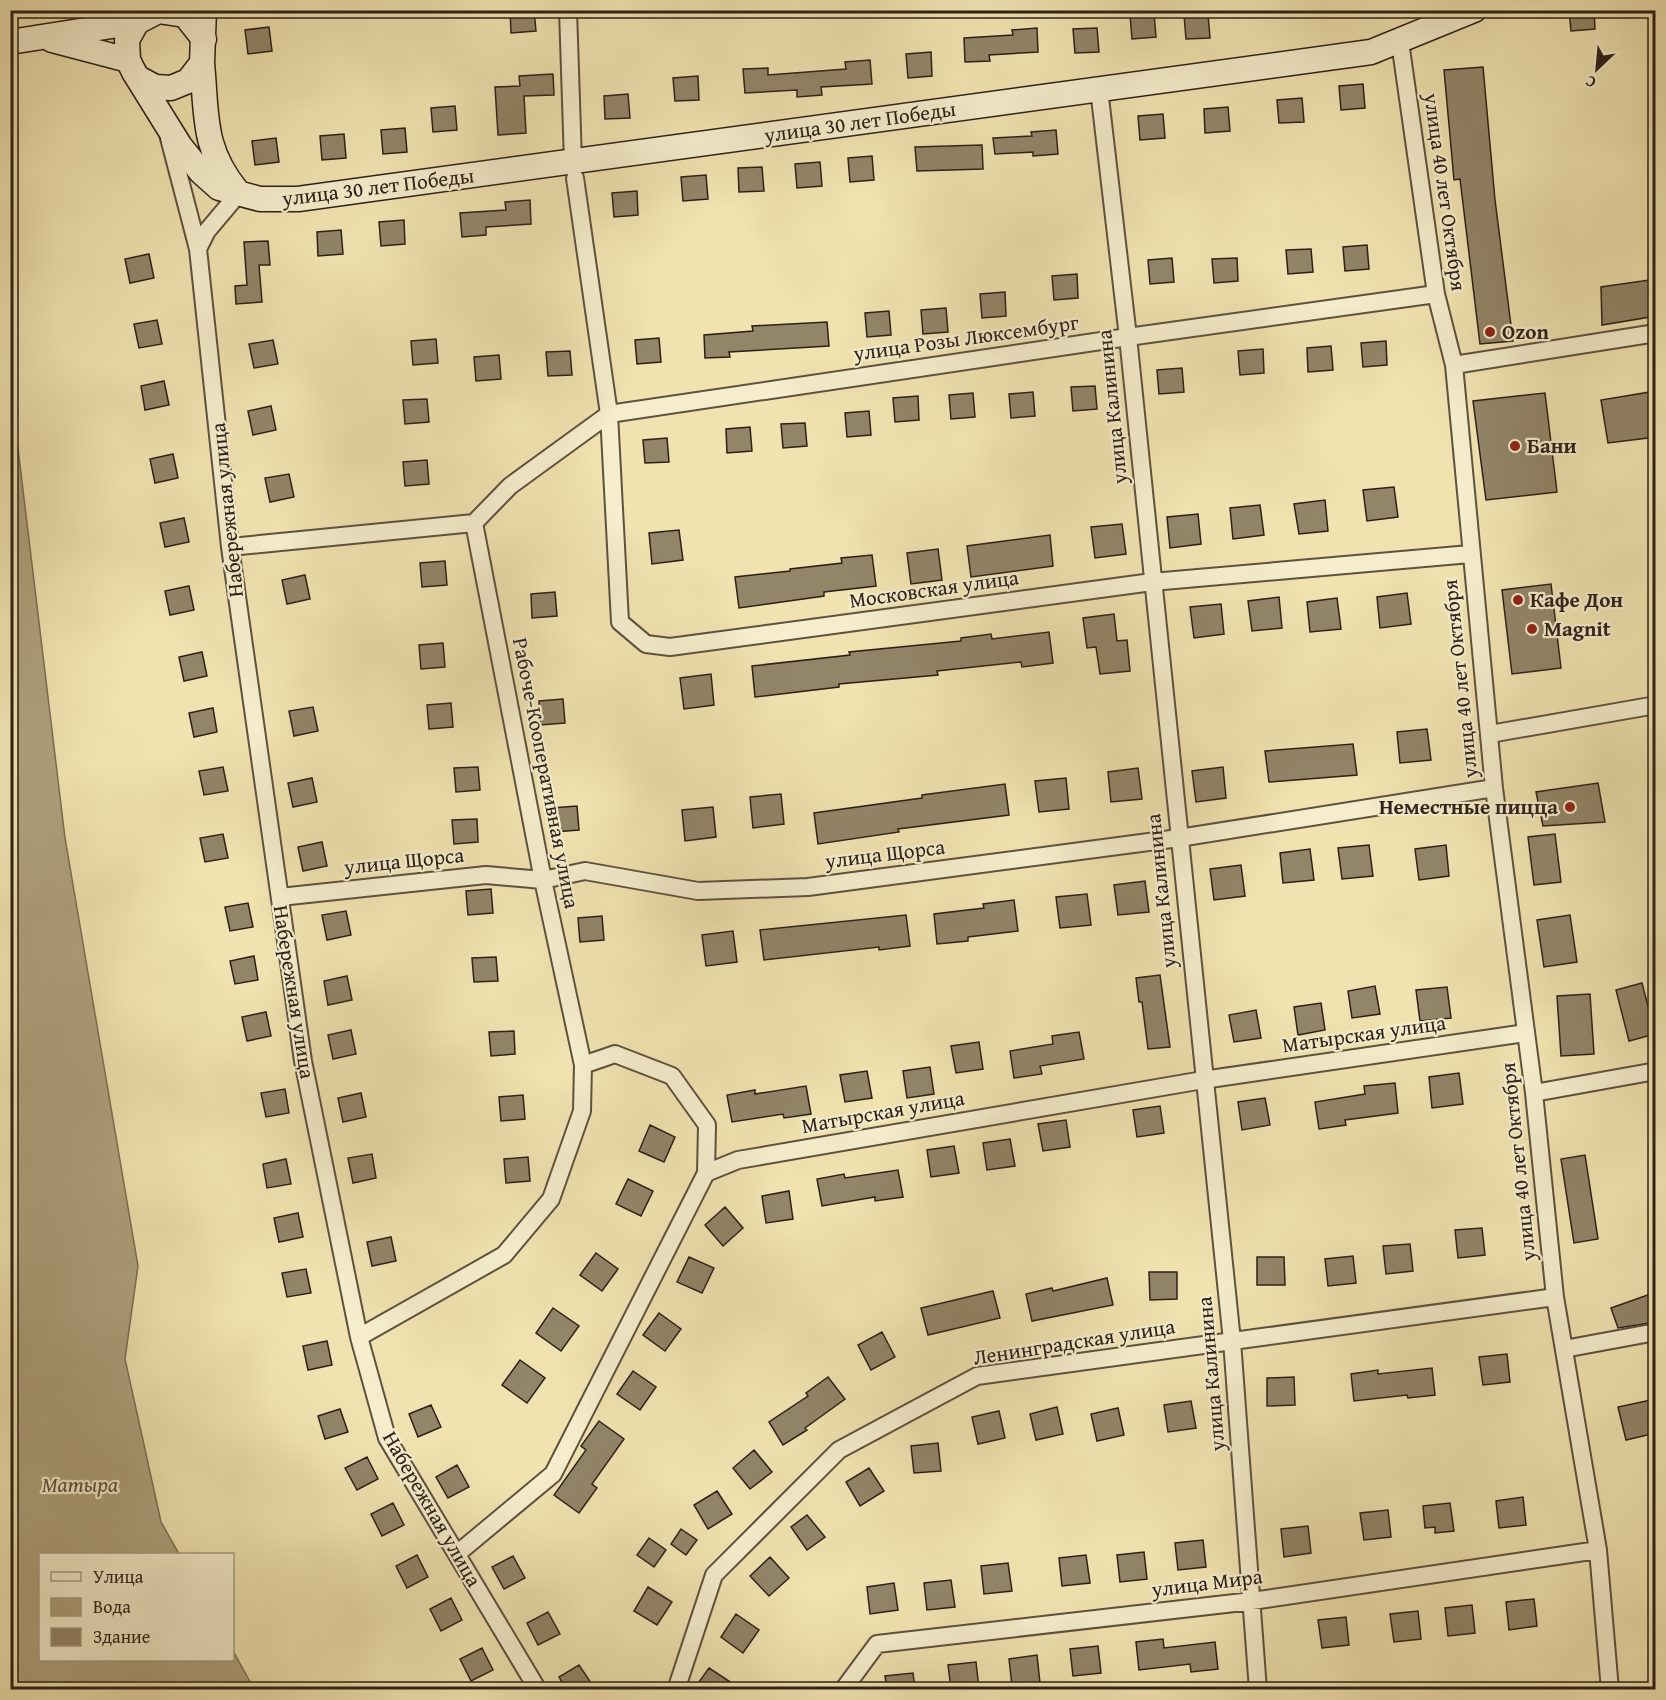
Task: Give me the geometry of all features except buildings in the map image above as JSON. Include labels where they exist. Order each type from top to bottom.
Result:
[{"type":"main road","points":[[10,42],[45,38],[142,17],[158,10],[184,15],[204,39]]},
{"type":"main road","points":[[204,10],[202,63],[209,142],[220,170],[239,193]]},
{"type":"main road","name":"улица 30 лет Победы","points":[[239,193],[260,199],[298,199],[574,170],[1099,89],[1371,52],[1474,10]]},
{"type":"main road","points":[[134,69],[127,40],[142,17]]},
{"type":"main road","points":[[45,38],[134,69],[155,87],[171,88],[188,81],[202,63]]},
{"type":"main road","name":"Набережная улица","points":[[134,69],[180,146],[201,172],[219,188],[239,193]]},
{"type":"street","points":[[230,547],[474,523],[510,486],[609,414],[574,170],[568,10]]},
{"type":"street","name":"улица 40 лет Октября","points":[[1400,42],[1436,294],[1454,365],[1470,554],[1494,789],[1534,1094],[1555,1297],[1598,1550],[1610,1689]]},
{"type":"street","name":"улица Калинина","points":[[1099,89],[1128,337],[1203,1080],[1232,1341],[1258,1689]]},
{"type":"street","name":"Набережная улица","points":[[164,119],[198,249],[230,547],[303,1061],[359,1336],[387,1438],[458,1552],[538,1689]]},
{"type":"street","points":[[198,249],[207,231],[239,193]]},
{"type":"street","name":"улица Розы Люксембург","points":[[609,414],[1436,294]]},
{"type":"street","points":[[1454,365],[1656,333]]},
{"type":"street","name":"Московская улица","points":[[609,414],[620,622],[646,644],[670,647],[1152,582],[1470,554]]},
{"type":"street","name":"Рабоче-Кооперативная улица","points":[[359,1336],[504,1255],[551,1199],[582,1111],[583,1065],[543,880],[474,523]]},
{"type":"street","points":[[1490,734],[1656,705]]},
{"type":"street","name":"улица Щорса","points":[[280,897],[486,875],[543,880],[585,872],[698,891],[808,887],[1179,838],[1494,789]]},
{"type":"street","name":"Матырская улица","points":[[706,1173],[738,1160],[1203,1080],[1526,1033]]},
{"type":"street","points":[[458,1552],[553,1473],[706,1173],[707,1125],[672,1076],[615,1054],[583,1065]]},
{"type":"street","points":[[1534,1094],[1656,1071]]},
{"type":"street","name":"Ленинградская улица","points":[[676,1689],[714,1575],[839,1450],[977,1376],[1555,1297]]},
{"type":"street","points":[[1564,1348],[1656,1332]]},
{"type":"street","name":"улица Мира","points":[[843,1689],[877,1644],[1252,1601],[1598,1550]]},
{"type":"water","name":"Матыра","points":[[10,382],[65,838],[138,1266],[125,1359],[161,1522],[178,1553],[39,1553],[39,1661],[234,1661],[234,1653],[254,1689],[11,1689]]},
{"type":"place","name":"Ozon","points":[[1490,332]]},
{"type":"place","name":"Бани","points":[[1515,446]]},
{"type":"place","name":"Кафе Дон","points":[[1518,600]]},
{"type":"place","name":"Magnit","points":[[1532,629]]},
{"type":"place","name":"Неместные пицца","points":[[1570,807]]}]
